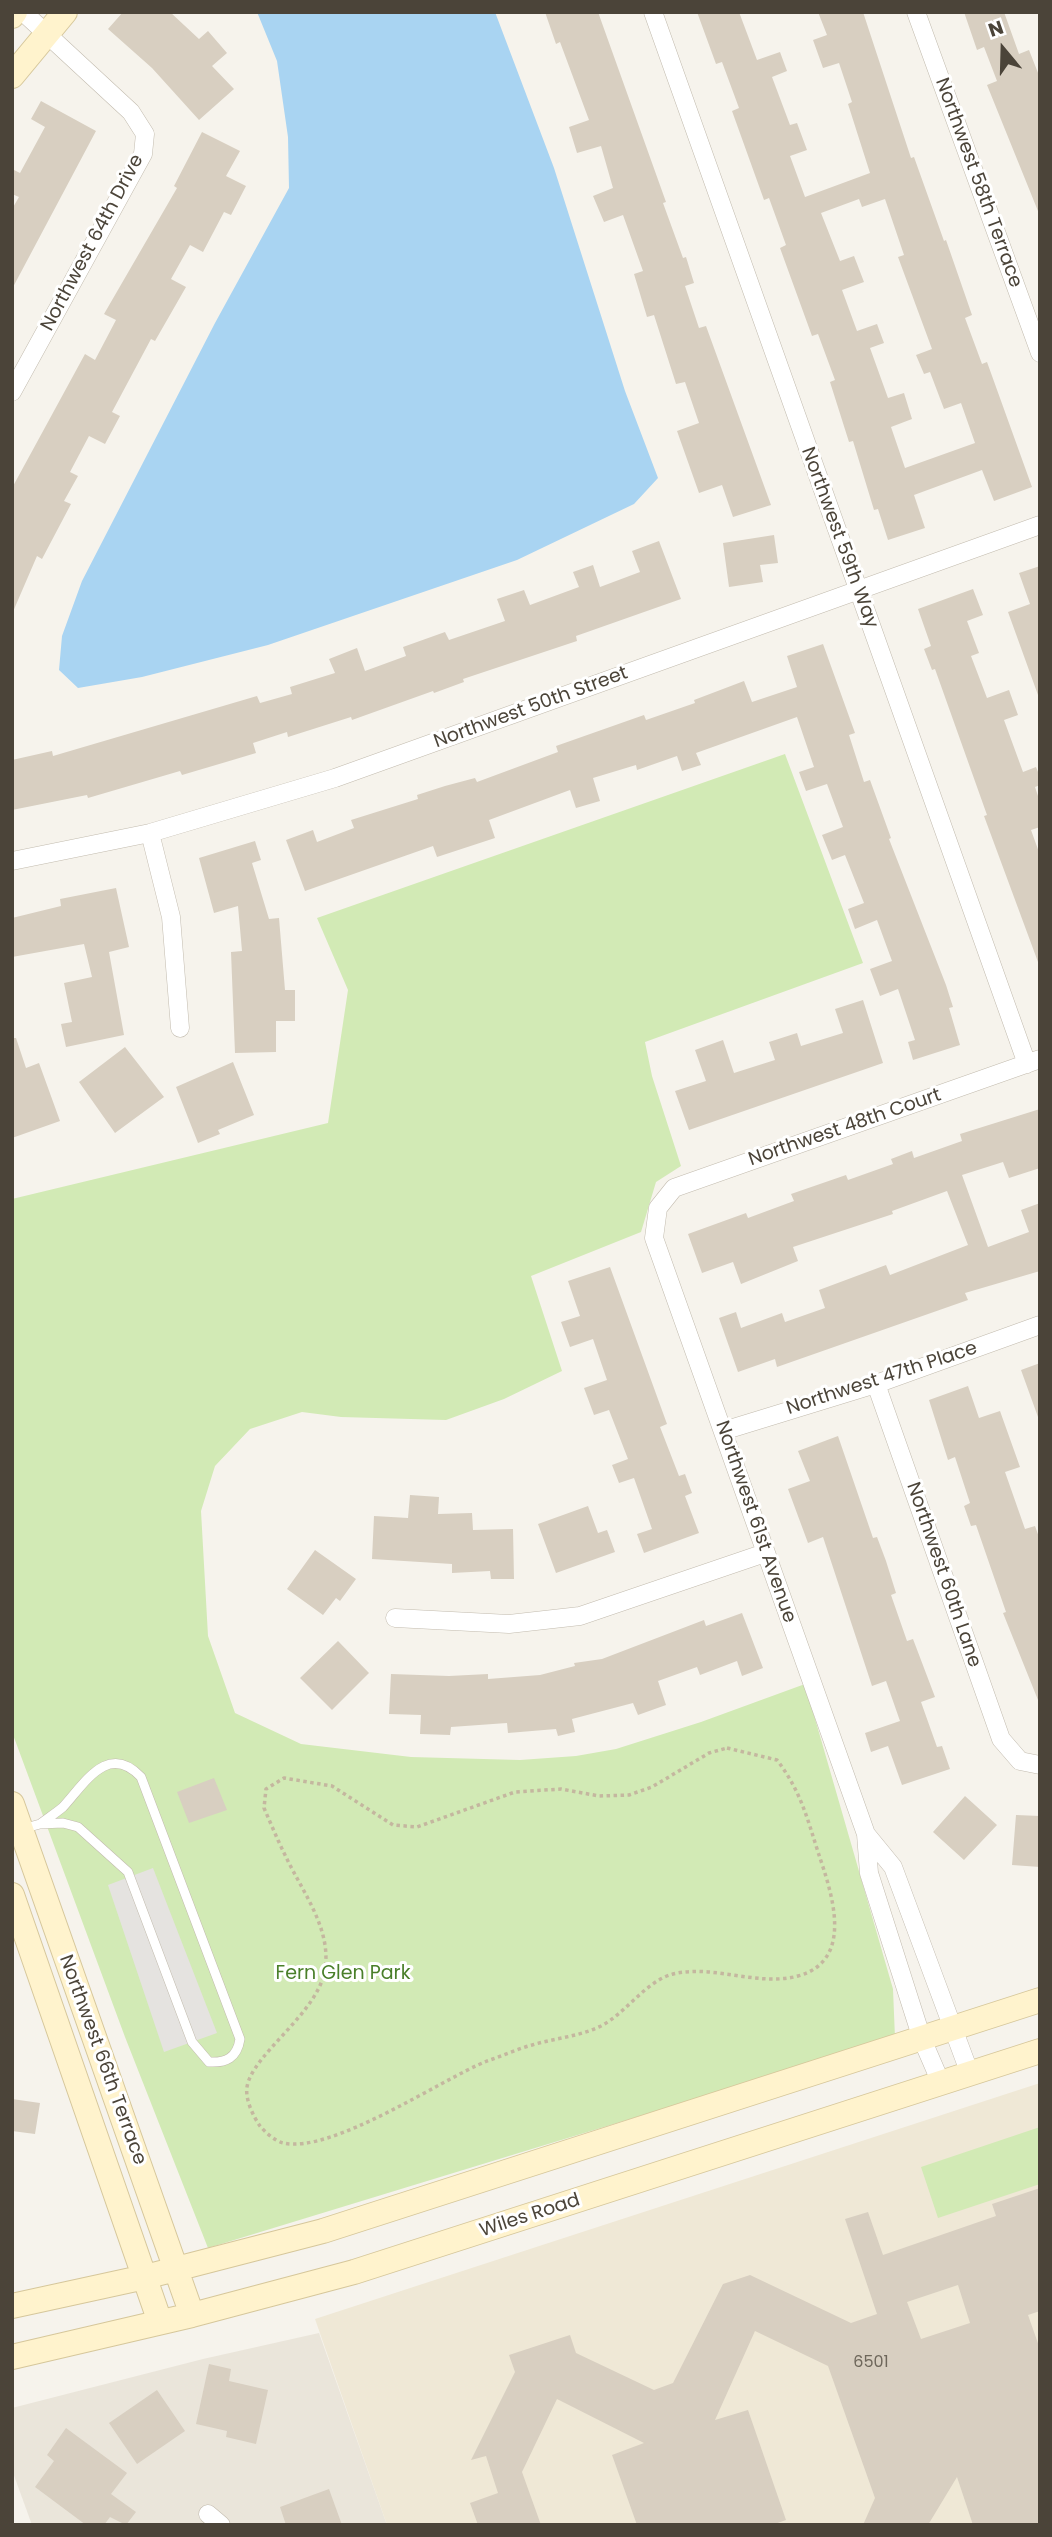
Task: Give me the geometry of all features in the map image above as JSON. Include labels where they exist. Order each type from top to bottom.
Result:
[{"type":"main road","points":[[12,76],[44,34],[65,12]]},
{"type":"main road","name":"Northwest 66th Terrace","points":[[12,1804],[24,1828],[192,2315]]},
{"type":"main road","name":"Northwest 66th Terrace","points":[[12,1895],[160,2322]]},
{"type":"main road","points":[[12,2306],[145,2277],[323,2231],[443,2195],[1040,2000]]},
{"type":"main road","name":"Wiles Road","points":[[12,2357],[192,2315],[354,2272],[1040,2050]]},
{"type":"street","name":"Northwest 64th Drive","points":[[12,391],[143,154],[145,134],[131,112],[23,12]]},
{"type":"street","name":"Northwest 59th Way","points":[[653,12],[858,592],[1033,1062]]},
{"type":"street","name":"Northwest 58th Terrace","points":[[916,12],[1040,353]]},
{"type":"street","name":"Northwest 50th Street","points":[[12,862],[150,833],[335,778],[1040,525]]},
{"type":"street","points":[[150,833],[171,917],[180,1028]]},
{"type":"street","name":"Northwest 48th Court","points":[[658,1208],[674,1188],[1033,1062]]},
{"type":"street","name":"Northwest 61st Avenue","points":[[658,1208],[654,1238],[866,1835],[869,1873],[922,2039],[941,2083]]},
{"type":"street","name":"Northwest 47th Place","points":[[723,1431],[876,1384],[1040,1325]]},
{"type":"street","name":"Northwest 60th Lane","points":[[876,1384],[1001,1739],[1020,1761],[1040,1765]]},
{"type":"street","points":[[395,1618],[509,1624],[580,1616],[765,1553]]},
{"type":"street","name":"Northwest 61st Avenue","points":[[866,1835],[893,1867],[970,2074]]},
{"type":"lane","points":[[113,1762],[123,1764],[141,1777],[240,2039],[239,2049],[232,2058],[222,2063],[209,2062],[192,2042],[128,1872],[78,1827],[63,1823],[24,1828],[60,1810],[100,1767],[113,1762]]},
{"type":"path","points":[[727,1748],[777,1760],[797,1786],[832,1895],[836,1923],[827,1957],[817,1966],[800,1975],[772,1979],[691,1971],[670,1975],[605,2024],[579,2036],[533,2044],[483,2063],[391,2112],[317,2140],[292,2144],[279,2142],[261,2127],[251,2110],[247,2087],[254,2071],[308,2007],[324,1974],[326,1949],[316,1911],[264,1808],[266,1789],[284,1778],[332,1786],[393,1825],[417,1827],[515,1792],[561,1789],[599,1796],[629,1795],[652,1787],[709,1753],[727,1748]]},
{"type":"shaded area","points":[[153,1868],[217,2033],[164,2052],[108,1885]]},
{"type":"shaded area","points":[[1040,2083],[1040,2525],[387,2525],[315,2319]]},
{"type":"shaded area","points":[[319,2333],[387,2525],[32,2525],[12,2470],[12,2408],[203,2359]]},
{"type":"green space","name":"Fern Glen Park","points":[[785,754],[863,963],[645,1042],[652,1076],[681,1166],[656,1182],[641,1232],[531,1276],[562,1371],[504,1399],[446,1420],[341,1417],[302,1412],[250,1429],[215,1466],[201,1511],[208,1636],[235,1713],[301,1744],[411,1757],[520,1760],[576,1756],[616,1749],[701,1722],[805,1684],[893,1989],[895,2038],[208,2248],[125,2037],[12,1732],[12,1199],[328,1123],[348,990],[317,918]]},
{"type":"green space","points":[[1040,2127],[1040,2184],[938,2218],[921,2167]]},
{"type":"water","points":[[257,12],[495,12],[554,168],[625,391],[658,478],[634,504],[517,560],[268,645],[142,677],[78,688],[59,670],[62,636],[82,581],[215,323],[289,188],[288,137],[277,61]]},
{"type":"building","points":[[123,12],[170,12],[199,39],[208,31],[227,53],[212,66],[234,89],[199,120],[152,68],[108,29]]},
{"type":"building","points":[[545,12],[598,12],[666,202],[663,203],[683,258],[686,257],[694,283],[685,286],[699,328],[706,326],[771,505],[733,517],[722,485],[699,493],[677,431],[699,423],[685,382],[676,384],[654,315],[647,317],[634,274],[643,271],[623,215],[604,222],[593,196],[613,188],[601,146],[577,153],[569,127],[589,120],[560,42],[556,44]]},
{"type":"building","points":[[697,12],[739,12],[757,60],[780,52],[787,71],[772,77],[790,125],[797,123],[807,150],[790,156],[805,197],[870,173],[848,104],[852,102],[839,63],[823,68],[813,40],[827,35],[818,12],[863,12],[911,158],[914,157],[972,315],[965,318],[982,364],[987,362],[1032,487],[994,501],[982,470],[914,495],[925,528],[888,540],[878,509],[874,510],[853,441],[849,442],[830,382],[835,380],[818,334],[812,336],[780,248],[786,245],[769,198],[764,200],[732,111],[739,108],[722,62],[716,64]],"holes":[[[859,199],[862,207],[885,199],[904,255],[898,257],[932,349],[916,355],[924,374],[930,372],[944,409],[961,403],[975,443],[905,468],[891,427],[912,419],[904,393],[888,398],[870,348],[884,343],[877,324],[857,331],[842,290],[864,282],[854,256],[840,261],[821,213]]]},
{"type":"building","points":[[964,12],[1004,12],[1019,54],[1029,50],[1040,78],[1040,216],[987,85],[997,81],[984,47],[977,50]]},
{"type":"building","points":[[41,101],[96,131],[12,289],[12,209],[19,197],[12,194],[12,169],[20,173],[45,127],[31,119]]},
{"type":"building","points":[[202,132],[240,151],[226,176],[246,186],[231,215],[224,212],[203,252],[190,245],[171,279],[186,287],[155,341],[151,339],[112,412],[120,416],[105,444],[89,436],[70,472],[78,476],[64,501],[71,504],[42,559],[37,556],[12,614],[12,488],[85,354],[95,360],[116,320],[104,314],[177,188],[174,186]]},
{"type":"building","points":[[774,535],[778,563],[760,565],[763,582],[729,587],[723,543]]},
{"type":"building","points":[[659,541],[681,599],[576,636],[577,641],[463,679],[464,682],[434,693],[433,691],[352,720],[351,717],[288,737],[287,732],[253,743],[256,753],[182,775],[180,771],[88,798],[87,795],[12,810],[12,760],[52,751],[53,756],[257,696],[260,703],[292,694],[290,687],[335,673],[329,659],[357,648],[365,671],[406,656],[403,647],[445,632],[449,640],[505,621],[497,599],[524,590],[530,605],[579,587],[573,572],[593,565],[600,587],[640,572],[632,551]]},
{"type":"building","points":[[1040,566],[1038,695],[1008,612],[1030,604],[1019,573]]},
{"type":"building","points":[[973,589],[983,615],[967,621],[979,653],[971,656],[987,698],[1009,690],[1018,715],[1004,720],[1023,772],[1036,767],[1040,777],[1040,785],[1035,787],[1040,802],[1040,827],[1031,830],[1040,855],[1038,962],[984,816],[987,815],[935,669],[932,670],[924,649],[931,646],[918,609]]},
{"type":"building","points":[[823,644],[855,733],[849,735],[864,782],[870,780],[891,838],[889,839],[946,985],[953,1007],[949,1008],[960,1045],[913,1060],[908,1042],[915,1040],[898,989],[880,996],[870,969],[892,961],[877,920],[855,929],[848,909],[864,903],[845,855],[832,860],[822,835],[843,827],[827,784],[806,791],[799,772],[814,767],[797,717],[696,753],[701,765],[682,771],[677,756],[637,770],[636,765],[593,778],[600,801],[576,808],[570,790],[489,820],[495,838],[437,857],[433,846],[305,891],[286,840],[313,830],[317,842],[354,828],[351,820],[418,799],[417,795],[475,778],[477,782],[558,752],[556,746],[644,715],[646,720],[695,703],[694,700],[744,681],[752,702],[797,687],[787,656]]},
{"type":"building","points":[[255,841],[261,860],[252,863],[269,919],[279,918],[285,990],[295,990],[295,1021],[276,1021],[276,1052],[235,1053],[231,952],[242,951],[238,906],[214,913],[199,858]]},
{"type":"building","points":[[116,888],[129,947],[109,952],[124,1035],[66,1047],[61,1024],[72,1022],[64,983],[92,977],[84,944],[12,957],[12,918],[61,906],[60,899]]},
{"type":"building","points":[[863,1000],[883,1063],[689,1130],[675,1091],[706,1081],[695,1050],[723,1040],[734,1073],[775,1060],[769,1042],[797,1033],[801,1046],[843,1033],[835,1009]]},
{"type":"building","points":[[12,1038],[16,1038],[26,1068],[39,1063],[60,1121],[12,1138]]},
{"type":"building","points":[[125,1047],[164,1097],[115,1133],[79,1082]]},
{"type":"building","points":[[233,1062],[254,1115],[218,1130],[220,1134],[198,1143],[176,1087]]},
{"type":"building","points":[[1040,1109],[1040,1168],[1009,1178],[1003,1162],[962,1175],[988,1247],[1029,1232],[1021,1210],[1040,1203],[1040,1271],[965,1293],[968,1300],[777,1367],[775,1359],[738,1372],[719,1318],[736,1312],[741,1328],[782,1313],[785,1322],[825,1308],[819,1290],[886,1265],[890,1275],[968,1245],[947,1191],[892,1211],[893,1214],[793,1247],[798,1261],[741,1284],[733,1262],[702,1273],[688,1234],[746,1213],[748,1218],[794,1201],[791,1194],[846,1175],[848,1180],[893,1164],[891,1159],[912,1151],[914,1158],[962,1141],[960,1134]]},
{"type":"building","points":[[610,1267],[667,1424],[660,1427],[679,1476],[685,1474],[692,1493],[685,1496],[699,1533],[644,1553],[637,1534],[652,1529],[634,1478],[619,1483],[612,1465],[628,1459],[609,1410],[594,1415],[584,1388],[607,1380],[593,1339],[570,1347],[561,1322],[580,1316],[568,1281]]},
{"type":"building","points":[[1040,1363],[1040,1416],[1038,1417],[1021,1370]]},
{"type":"building","points":[[968,1386],[979,1418],[1000,1411],[1020,1467],[1005,1472],[1025,1529],[1035,1526],[1040,1540],[1040,1705],[1003,1613],[1006,1612],[976,1525],[971,1526],[964,1506],[970,1503],[955,1457],[948,1460],[929,1400]]},
{"type":"building","points":[[838,1436],[873,1538],[877,1537],[886,1561],[896,1593],[891,1595],[907,1641],[913,1639],[935,1697],[921,1702],[937,1747],[942,1746],[950,1769],[902,1785],[888,1746],[871,1752],[865,1733],[900,1721],[886,1681],[872,1686],[823,1537],[808,1543],[788,1489],[810,1481],[798,1451]]},
{"type":"building","points":[[410,1495],[439,1497],[438,1514],[472,1513],[473,1530],[513,1529],[514,1579],[491,1579],[490,1571],[452,1573],[452,1564],[372,1559],[374,1516],[408,1518]]},
{"type":"building","points":[[588,1506],[598,1533],[607,1530],[615,1552],[556,1573],[538,1524]]},
{"type":"building","points":[[315,1550],[356,1579],[340,1601],[336,1598],[323,1615],[287,1589]]},
{"type":"building","points":[[742,1613],[763,1668],[742,1676],[737,1661],[700,1675],[697,1667],[658,1681],[666,1705],[638,1715],[633,1703],[572,1719],[575,1732],[558,1736],[556,1729],[508,1733],[507,1723],[451,1727],[450,1735],[420,1734],[421,1715],[389,1714],[391,1674],[488,1674],[488,1679],[540,1675],[575,1666],[574,1663],[602,1659],[704,1620],[706,1626]]},
{"type":"building","points":[[338,1641],[369,1673],[332,1710],[300,1678]]},
{"type":"building","points":[[214,1778],[227,1810],[189,1823],[177,1792]]},
{"type":"building","points":[[965,1796],[997,1825],[964,1860],[933,1832]]},
{"type":"building","points":[[1016,1815],[1040,1816],[1040,1867],[1012,1865]]},
{"type":"building","points":[[12,2099],[40,2103],[35,2134],[12,2131]]},
{"type":"building","points":[[1040,2188],[1040,2311],[1028,2315],[1040,2349],[1040,2525],[973,2525],[957,2477],[928,2525],[863,2525],[875,2498],[828,2366],[755,2331],[715,2420],[748,2410],[786,2520],[772,2525],[637,2525],[612,2455],[644,2443],[557,2399],[522,2472],[541,2525],[478,2525],[470,2503],[498,2493],[486,2456],[471,2460],[515,2372],[509,2355],[570,2335],[576,2353],[654,2390],[673,2383],[723,2284],[750,2275],[851,2323],[877,2314],[845,2219],[868,2212],[883,2255],[996,2216],[992,2204]],"holes":[[[958,2285],[970,2323],[921,2339],[907,2302]]]},
{"type":"building","points":[[209,2364],[231,2369],[229,2381],[268,2390],[256,2444],[226,2437],[227,2431],[196,2424]]},
{"type":"building","points":[[157,2390],[185,2431],[137,2464],[109,2423]]},
{"type":"building","points":[[66,2428],[127,2473],[111,2494],[136,2512],[126,2525],[110,2517],[104,2525],[86,2525],[35,2487],[54,2461],[47,2455]]},
{"type":"building","points":[[329,2489],[342,2525],[286,2525],[280,2507]]}]
